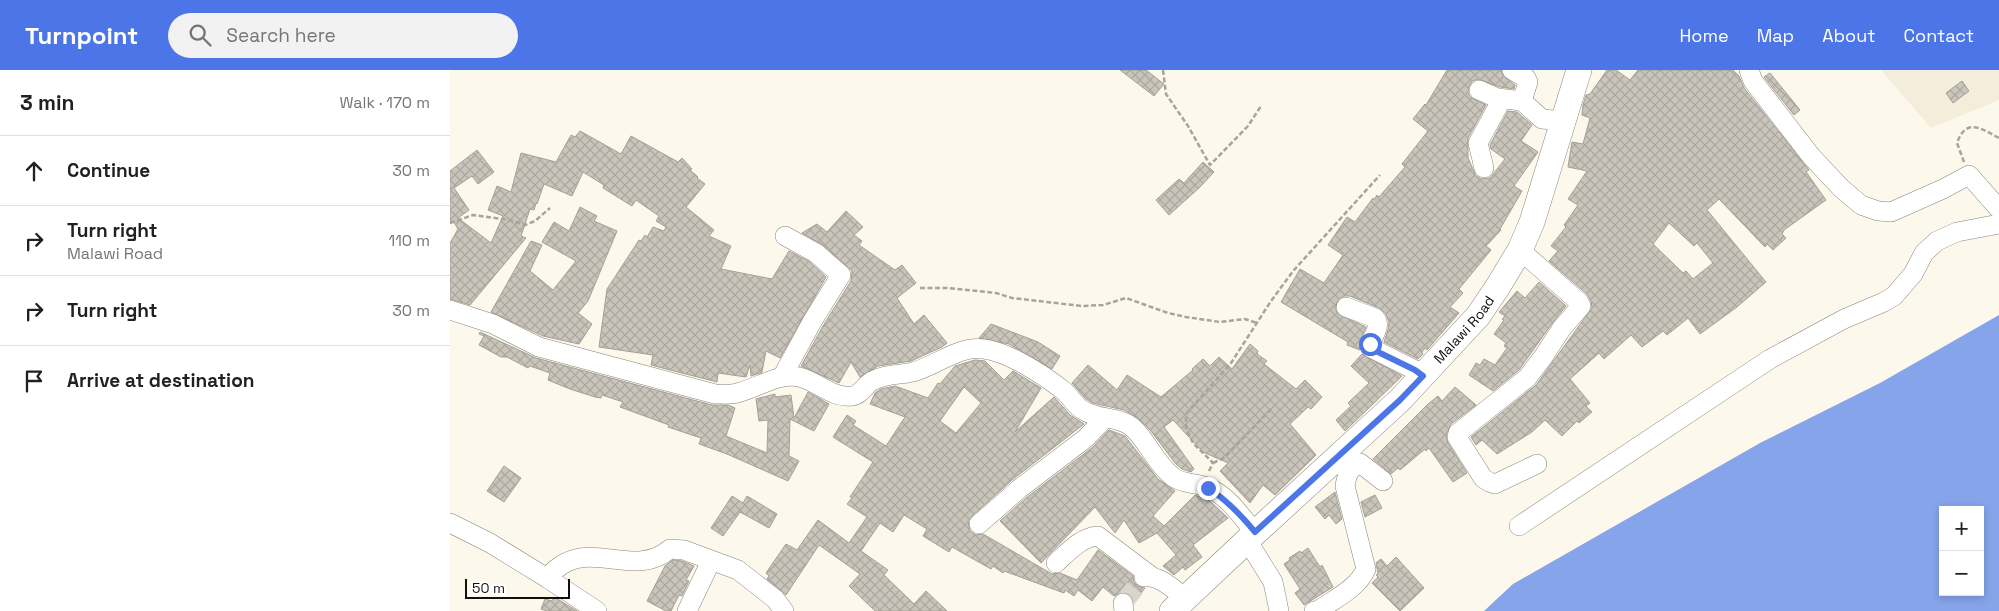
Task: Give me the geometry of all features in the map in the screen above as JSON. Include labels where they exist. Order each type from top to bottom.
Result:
[{"type":"main road","name":"Malawi Road","points":[[1179,605],[1251,536],[1400,400],[1478,316],[1520,250],[1532,222],[1579,70]]},
{"type":"street","points":[[1512,70],[1526,78],[1528,82],[1522,101]]},
{"type":"street","points":[[1748,70],[1753,81],[1811,156],[1841,188],[1861,205],[1878,211],[1891,212],[1936,193],[1969,175],[1999,209]]},
{"type":"street","points":[[1480,90],[1502,99],[1522,101],[1540,118],[1564,121]]},
{"type":"street","points":[[1484,168],[1478,143],[1502,99]]},
{"type":"street","points":[[1519,526],[1770,359],[1844,319],[1889,299],[1913,274],[1924,253],[1937,241],[1957,232],[1999,224]]},
{"type":"street","points":[[782,377],[841,274],[816,253],[785,236]]},
{"type":"street","points":[[1520,250],[1579,302],[1581,306],[1562,328],[1527,378],[1458,433],[1457,437],[1483,478],[1488,482],[1495,484],[1537,464]]},
{"type":"street","points":[[1346,307],[1375,318],[1378,321],[1370,344],[1371,348],[1423,376]]},
{"type":"street","points":[[450,310],[493,324],[539,347],[715,394],[736,394],[782,377],[799,377],[841,396],[854,396],[864,390],[872,381],[915,371],[957,352],[983,348],[1002,354],[1034,371],[1065,392],[1082,410],[1104,419],[1127,423],[1134,428],[1154,458],[1173,477],[1208,488],[1224,498],[1240,515],[1251,536],[1272,582],[1282,610]]},
{"type":"street","points":[[979,524],[1026,484],[1086,438],[1104,419]]},
{"type":"street","points":[[1314,611],[1319,610],[1356,584],[1366,569],[1345,486],[1347,475],[1352,466],[1360,463],[1383,481]]},
{"type":"street","points":[[450,523],[490,543],[547,578],[592,610]]},
{"type":"street","points":[[1056,562],[1090,536],[1098,536],[1148,576],[1159,579],[1179,605]]},
{"type":"street","points":[[547,578],[566,562],[586,557],[639,562],[663,556],[670,549],[678,548],[738,570],[775,599],[784,611]]},
{"type":"street","points":[[687,611],[711,560]]},
{"type":"path","points":[[1163,70],[1166,94],[1188,126],[1210,165],[1248,126],[1260,106]]},
{"type":"path","points":[[1969,175],[1957,143],[1963,131],[1970,127],[1979,127],[1999,138]]},
{"type":"path","points":[[1213,463],[1193,443],[1186,428],[1186,414],[1231,363],[1271,300],[1294,270],[1380,175]]},
{"type":"path","points":[[450,223],[473,215],[525,224],[535,221],[550,208]]},
{"type":"path","points":[[920,288],[947,288],[996,293],[1012,298],[1082,306],[1103,305],[1126,298],[1168,313],[1186,317],[1220,322],[1245,320],[1257,323]]},
{"type":"path","points":[[1208,488],[1208,475],[1213,463],[1224,458],[1270,409]]},
{"type":"shaded area","points":[[1881,70],[1999,70],[1999,100],[1931,128]]},
{"type":"water","points":[[1999,315],[1999,611],[1484,611],[1513,584],[1760,443],[1880,383]]},
{"type":"building","points":[[1120,70],[1146,70],[1164,84],[1154,96]]},
{"type":"building","points":[[1447,70],[1501,70],[1503,76],[1515,85],[1514,89],[1500,87],[1478,79],[1472,81],[1469,86],[1468,92],[1470,97],[1486,105],[1468,138],[1468,158],[1476,176],[1481,179],[1490,178],[1505,159],[1491,149],[1490,145],[1508,111],[1517,112],[1532,125],[1521,141],[1538,152],[1514,186],[1522,191],[1501,230],[1486,246],[1491,250],[1459,289],[1463,293],[1450,307],[1459,313],[1427,350],[1425,348],[1422,352],[1423,354],[1418,359],[1384,342],[1389,322],[1386,314],[1379,308],[1350,296],[1344,296],[1339,299],[1335,308],[1338,314],[1366,327],[1360,340],[1360,350],[1347,345],[1348,342],[1281,302],[1300,269],[1324,283],[1343,255],[1328,245],[1347,217],[1355,222],[1373,198],[1374,200],[1377,195],[1379,197],[1405,167],[1402,164],[1428,131],[1413,119],[1426,105]]},
{"type":"building","points":[[1607,70],[1616,70],[1630,80],[1638,70],[1733,70],[1739,76],[1744,88],[1809,170],[1806,172],[1826,200],[1784,230],[1782,234],[1786,238],[1773,250],[1767,244],[1765,247],[1719,199],[1707,210],[1766,282],[1737,307],[1700,334],[1688,318],[1667,335],[1663,331],[1642,347],[1631,335],[1604,359],[1599,353],[1570,379],[1590,403],[1586,406],[1592,412],[1579,423],[1577,421],[1562,436],[1545,420],[1532,432],[1497,454],[1482,440],[1476,445],[1471,437],[1536,385],[1592,308],[1587,294],[1549,261],[1558,251],[1551,246],[1566,227],[1564,225],[1578,205],[1568,199],[1587,171],[1568,167],[1572,142],[1583,144],[1590,118],[1582,115],[1583,105],[1586,95],[1590,94]],"holes":[[[1669,223],[1694,246],[1697,243],[1713,263],[1693,279],[1686,271],[1683,273],[1653,244]]]},
{"type":"building","points":[[1770,73],[1800,110],[1794,115],[1764,77]]},
{"type":"building","points":[[1962,81],[1969,91],[1953,103],[1946,93]]},
{"type":"building","points":[[580,131],[621,154],[631,136],[678,162],[682,158],[697,178],[705,184],[686,207],[714,230],[709,236],[731,246],[721,269],[772,279],[789,251],[810,262],[826,277],[780,358],[766,351],[762,372],[751,376],[750,365],[746,377],[718,373],[717,382],[651,365],[653,355],[599,347],[607,289],[639,240],[641,241],[645,235],[647,237],[653,227],[664,231],[666,227],[656,221],[659,216],[636,200],[632,206],[603,188],[604,185],[583,172],[572,196],[544,184],[534,210],[530,209],[521,236],[526,238],[470,305],[450,299],[450,243],[458,229],[453,221],[450,223],[450,171],[477,150],[494,172],[478,184],[472,176],[454,188],[469,210],[458,218],[491,243],[503,216],[488,210],[497,186],[511,192],[521,153],[556,162],[571,135],[575,137]]},
{"type":"building","points":[[1203,162],[1214,172],[1169,215],[1156,200],[1179,179],[1184,183]]},
{"type":"building","points":[[580,207],[597,216],[594,221],[617,231],[588,301],[578,313],[592,324],[579,344],[543,336],[491,312],[531,241],[542,245],[530,271],[553,290],[576,261],[542,242],[554,222],[569,231]]},
{"type":"building","points":[[846,211],[863,227],[854,235],[862,241],[859,245],[895,270],[902,265],[916,283],[897,298],[914,324],[924,315],[947,343],[911,361],[878,366],[860,377],[851,362],[839,383],[801,366],[851,281],[852,271],[823,245],[802,233],[817,224],[827,232]]},
{"type":"building","points":[[1539,282],[1566,306],[1519,370],[1493,391],[1469,375],[1476,363],[1480,365],[1484,359],[1495,365],[1507,348],[1504,346],[1506,343],[1494,334],[1505,316],[1499,312],[1517,291],[1525,298]]},
{"type":"building","points":[[991,324],[1038,342],[1060,356],[1052,369],[1009,344],[979,338]]},
{"type":"building","points":[[480,332],[536,358],[712,405],[728,405],[735,408],[726,436],[767,453],[768,420],[759,421],[756,399],[775,394],[775,397],[791,395],[794,418],[808,392],[829,404],[814,431],[790,419],[789,456],[799,461],[788,481],[727,454],[699,444],[701,438],[668,427],[669,425],[620,407],[623,402],[602,395],[601,398],[595,397],[548,380],[550,373],[530,366],[528,368],[507,357],[501,357],[479,345],[484,336],[479,334]]},
{"type":"building","points":[[1250,344],[1258,351],[1257,354],[1267,361],[1264,364],[1296,389],[1305,380],[1322,397],[1311,409],[1308,407],[1290,424],[1316,455],[1275,495],[1263,485],[1250,503],[1220,471],[1228,463],[1203,452],[1173,420],[1164,427],[1194,469],[1191,472],[1182,469],[1175,463],[1151,431],[1138,418],[1124,410],[1093,403],[1085,398],[1072,383],[1088,365],[1117,390],[1127,375],[1161,397],[1203,359],[1210,366],[1219,357],[1232,369]]},
{"type":"building","points":[[1362,354],[1402,376],[1345,431],[1336,420],[1351,406],[1348,403],[1369,383],[1351,366]]},
{"type":"building","points":[[975,360],[985,361],[1004,380],[1013,371],[1041,388],[1015,432],[1054,397],[1070,415],[1084,424],[1012,480],[972,516],[968,521],[970,531],[976,535],[983,534],[1052,574],[1060,573],[1077,580],[1098,550],[1133,576],[1134,582],[1138,586],[1145,588],[1134,602],[1128,593],[1121,592],[1114,596],[1103,587],[1092,601],[1078,590],[1074,596],[1065,590],[1064,593],[1004,571],[1003,573],[993,566],[991,569],[952,547],[949,552],[923,536],[927,529],[904,515],[893,532],[880,523],[861,551],[888,570],[884,575],[914,604],[926,591],[947,611],[875,611],[849,586],[860,574],[819,545],[786,595],[767,579],[769,576],[766,573],[786,544],[797,550],[818,520],[849,543],[867,517],[847,504],[873,462],[833,437],[847,415],[856,421],[853,425],[886,446],[905,417],[870,404],[875,393],[881,389],[895,386],[928,398],[938,383],[940,384],[955,366]],"holes":[[[964,387],[981,403],[956,433],[940,421]]]},
{"type":"building","points":[[1455,387],[1476,405],[1451,424],[1446,435],[1448,443],[1467,473],[1453,482],[1429,448],[1426,451],[1425,449],[1400,470],[1398,468],[1391,474],[1373,459],[1428,404],[1438,396],[1442,401]]},
{"type":"building","points":[[1109,430],[1125,436],[1158,479],[1175,491],[1153,516],[1164,526],[1195,495],[1210,501],[1228,518],[1193,545],[1202,557],[1185,570],[1183,567],[1174,575],[1163,566],[1176,555],[1157,533],[1139,543],[1124,520],[1115,533],[1095,507],[1041,563],[1000,521],[1026,498],[1093,447]]},
{"type":"building","points":[[504,466],[521,478],[504,502],[487,491]]},
{"type":"building","points":[[1335,492],[1342,519],[1336,524],[1329,515],[1325,519],[1315,507]]},
{"type":"building","points":[[1375,495],[1382,508],[1365,517],[1361,502]]},
{"type":"building","points":[[732,496],[743,503],[747,496],[777,514],[769,528],[740,512],[723,536],[711,528]]},
{"type":"building","points":[[1308,548],[1320,567],[1322,565],[1333,587],[1304,605],[1295,593],[1300,589],[1284,564],[1290,560],[1289,558]]},
{"type":"building","points":[[1396,557],[1424,588],[1400,611],[1372,583],[1378,577],[1376,575],[1378,574],[1376,563],[1381,559],[1387,566]]},
{"type":"building","points":[[673,560],[682,561],[694,566],[686,580],[689,581],[682,596],[679,595],[671,611],[666,611],[647,601],[665,566]]},
{"type":"building","points":[[554,597],[577,611],[547,611],[541,609],[545,599],[552,601]]},
{"type":"tunnel","points":[[1123,603],[1144,577]]},
{"type":"route","points":[[1208,488],[1224,498],[1255,532],[1400,400],[1423,376],[1415,370],[1374,350],[1370,344]]}]
